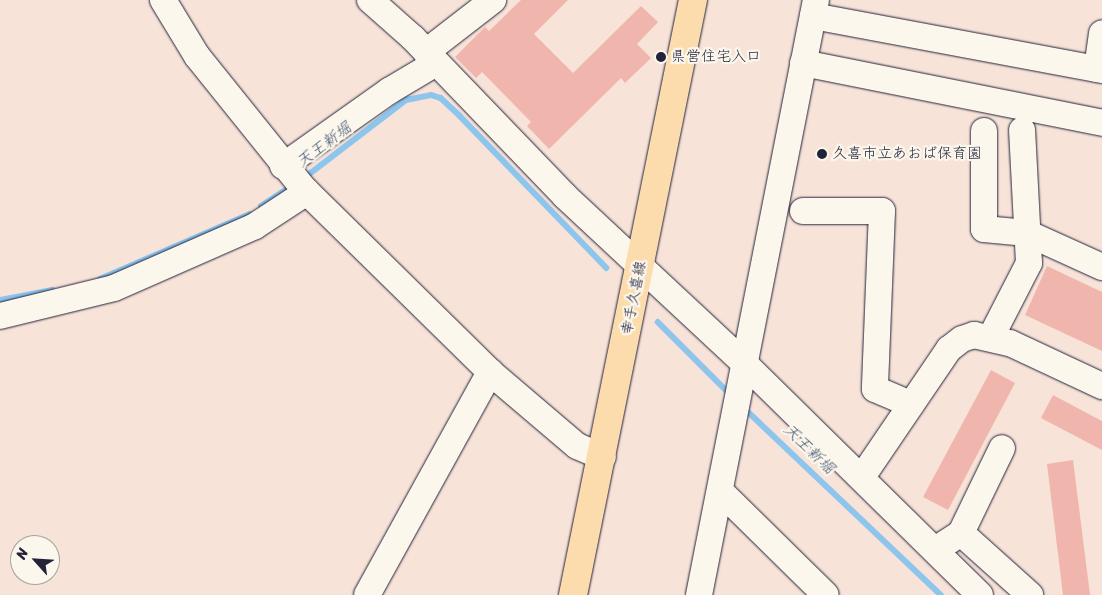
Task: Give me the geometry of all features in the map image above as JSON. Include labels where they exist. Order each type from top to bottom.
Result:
[{"type":"main road","name":"幸手久喜線","points":[[574,595],[693,0]]},
{"type":"street","points":[[163,0],[197,56],[297,181],[490,372],[577,446],[603,457]]},
{"type":"street","points":[[370,0],[431,57],[566,196],[640,265],[745,374],[862,477],[980,595]]},
{"type":"street","points":[[0,316],[114,288],[254,226],[389,91],[431,57],[493,0]]},
{"type":"street","points":[[700,595],[745,374],[814,8],[1099,69],[1102,33]]},
{"type":"street","points":[[803,64],[1102,123]]},
{"type":"street","points":[[991,337],[1029,263],[1022,130]]},
{"type":"street","points":[[984,131],[984,229],[1027,233],[1102,267]]},
{"type":"street","points":[[803,211],[882,211],[875,389],[911,404]]},
{"type":"street","points":[[862,477],[949,349],[974,335],[991,337],[1102,386]]},
{"type":"street","points":[[367,595],[490,372]]},
{"type":"street","points":[[935,550],[961,533],[1002,448]]},
{"type":"street","points":[[720,491],[826,595]]},
{"type":"street","points":[[961,533],[1030,595]]},
{"type":"building","points":[[521,0],[568,0],[534,34],[573,73],[641,6],[658,22],[637,44],[651,58],[625,83],[621,78],[549,149],[527,126],[531,122],[482,72],[476,78],[455,57],[485,27],[489,31]]},
{"type":"building","points":[[1047,266],[1102,292],[1102,351],[1025,315]]},
{"type":"building","points":[[991,370],[1015,383],[948,510],[923,497]]},
{"type":"building","points":[[1053,395],[1102,421],[1102,450],[1041,418]]},
{"type":"building","points":[[1073,460],[1090,595],[1063,595],[1047,464]]},
{"type":"waterway","name":"天王新堀","points":[[303,179],[406,100],[431,95],[441,98],[460,116],[607,268]]},
{"type":"waterway","name":"天王新堀","points":[[261,206],[293,185]]},
{"type":"waterway","name":"天王新堀","points":[[100,279],[250,214]]},
{"type":"waterway","name":"天王新堀","points":[[0,300],[52,290]]},
{"type":"waterway","name":"天王新堀","points":[[658,322],[731,395]]},
{"type":"waterway","name":"天王新堀","points":[[743,407],[941,595]]},
{"type":"place","name":"県営住宅入口","points":[[661,57]]},
{"type":"place","name":"久喜市立あおば保育園","points":[[822,154]]}]
